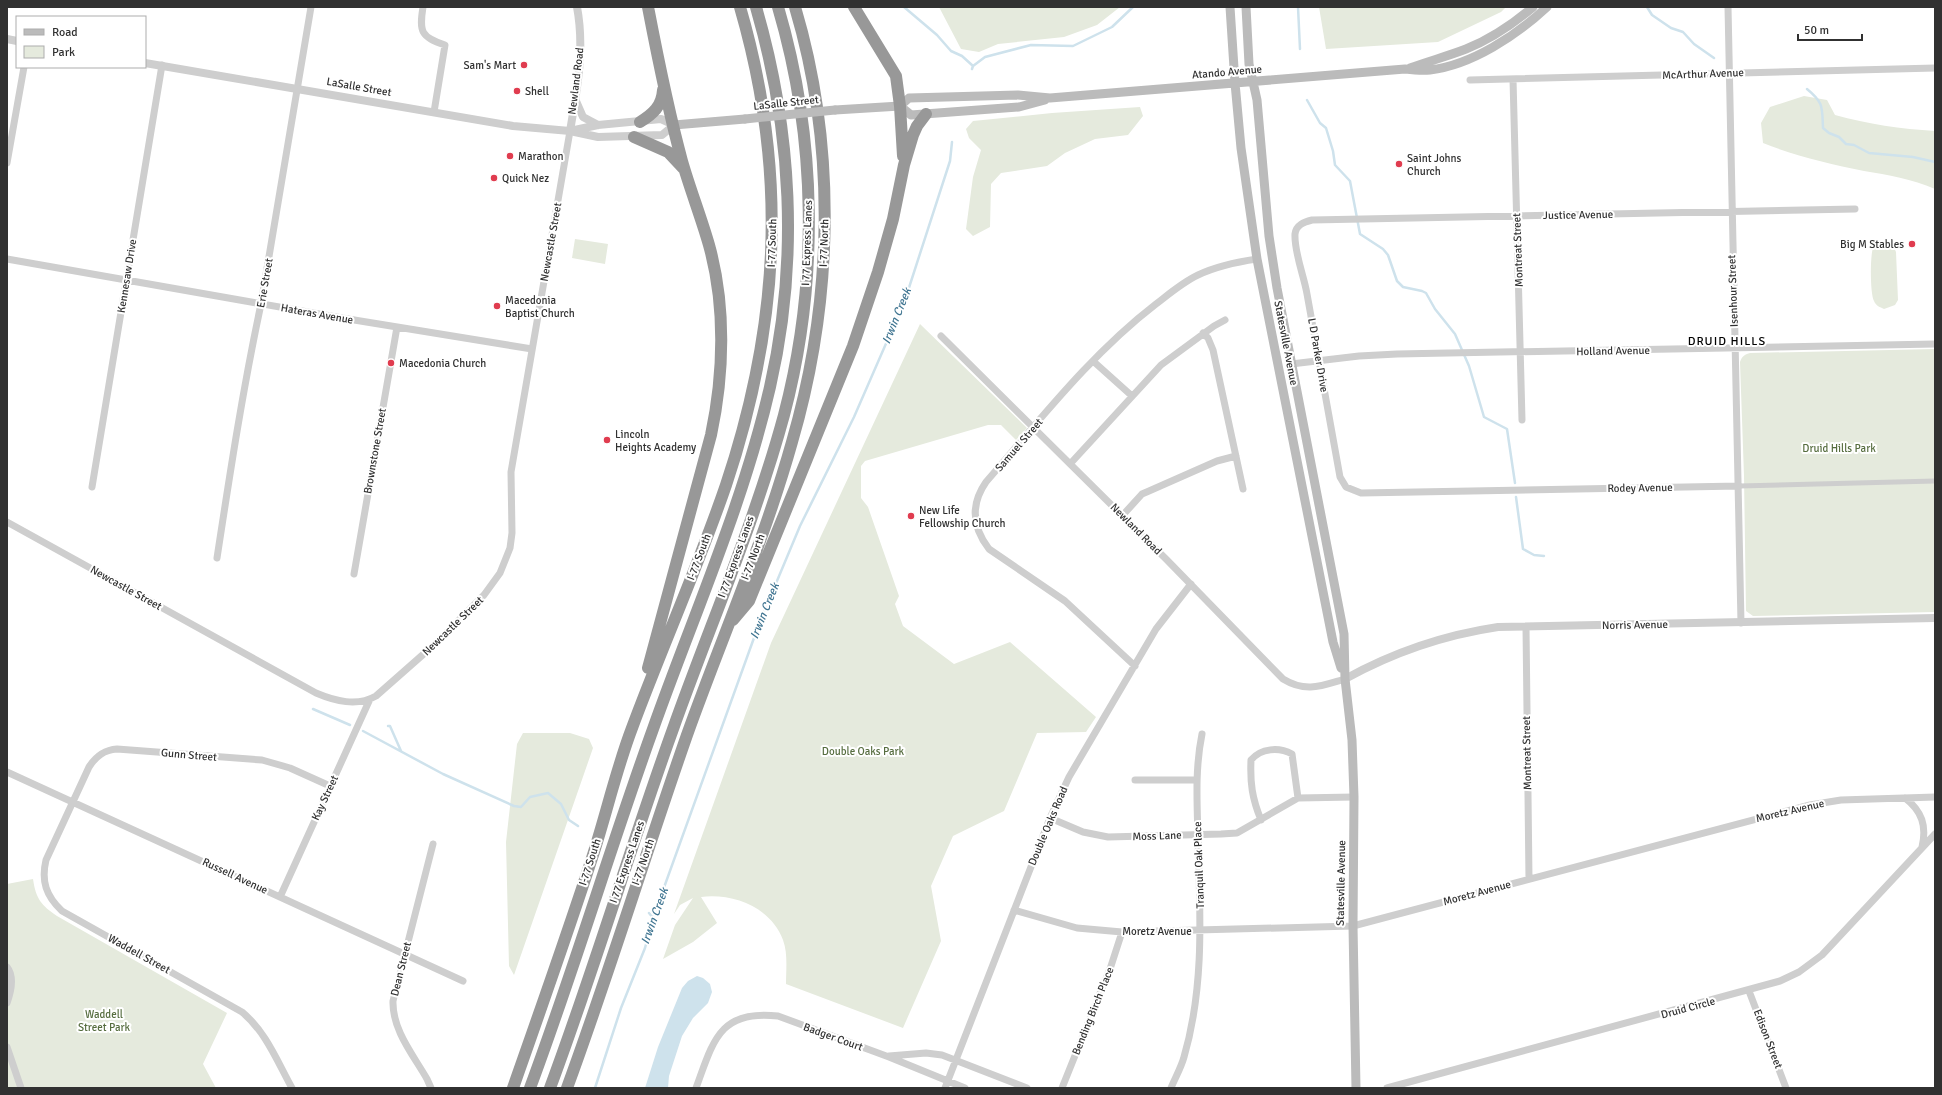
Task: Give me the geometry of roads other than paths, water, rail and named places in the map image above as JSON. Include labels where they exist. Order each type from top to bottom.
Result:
[{"type":"highway","points":[[631,730],[711,435],[718,398],[721,351],[718,290],[709,246],[684,170],[674,125],[664,90],[648,7]]},
{"type":"highway","name":"I-77 South","points":[[513,1088],[563,945],[631,730],[726,485],[750,405],[764,337],[772,247],[771,175],[761,94],[740,7]]},
{"type":"highway","name":"I 77 Express Lanes","points":[[530,1088],[633,786],[741,490],[758,434],[772,378],[785,294],[788,248],[788,196],[780,115],[769,55],[756,7]]},
{"type":"highway","name":"I 77 Express Lanes","points":[[550,1088],[651,792],[758,496],[780,427],[795,366],[807,272],[809,225],[808,180],[797,88],[778,7]]},
{"type":"highway","name":"I-77 North","points":[[567,1088],[663,804],[726,627],[763,532],[792,444],[810,369],[821,298],[825,225],[822,155],[813,85],[795,7]]},
{"type":"highway","points":[[854,7],[894,71],[898,82],[904,165]]},
{"type":"highway","points":[[640,122],[650,116],[659,107],[664,90]]},
{"type":"highway","points":[[726,627],[749,601],[853,346],[887,242],[904,165],[915,130],[926,114]]},
{"type":"highway","points":[[634,137],[668,152],[684,170]]},
{"type":"main road","name":"Statesville Avenue","points":[[1230,7],[1241,148],[1257,259],[1333,642],[1345,679]]},
{"type":"main road","name":"Statesville Avenue","points":[[1246,7],[1249,64],[1257,100],[1269,236],[1291,364],[1344,634],[1345,679],[1352,740],[1354,798],[1352,926],[1356,1088]]},
{"type":"main road","name":"Atando Avenue","points":[[1405,70],[1475,45],[1510,25],[1533,7]]},
{"type":"main road","name":"Atando Avenue","points":[[1050,98],[1019,107],[911,115],[900,106],[909,98],[1018,96],[1050,98],[1405,70],[1429,70],[1479,54],[1515,33],[1547,7]]},
{"type":"main road","name":"LaSalle Street","points":[[674,125],[835,110],[900,106]]},
{"type":"street","name":"Erie Street","points":[[217,558],[232,457],[251,350],[261,304],[311,7]]},
{"type":"street","points":[[423,7],[420,24],[424,34],[432,40],[446,45],[434,112]]},
{"type":"street","name":"Newland Road","points":[[570,131],[581,47],[577,7]]},
{"type":"street","name":"Isenhour Street","points":[[1728,7],[1741,623]]},
{"type":"street","name":"LaSalle Street","points":[[146,63],[513,126],[570,131],[598,137],[662,135],[674,125],[661,119],[598,125],[570,131]]},
{"type":"street","name":"Kennesaw Drive","points":[[92,487],[162,66]]},
{"type":"street","points":[[7,163],[24,68]]},
{"type":"street","name":"McArthur Avenue","points":[[1470,80],[1935,68]]},
{"type":"street","name":"Montreat Street","points":[[1513,79],[1522,420]]},
{"type":"street","points":[[575,98],[582,116],[598,125]]},
{"type":"street","name":"Newcastle Street","points":[[7,522],[316,693],[345,702],[356,702],[370,699],[387,688],[435,644],[484,595],[500,573],[510,548],[512,533],[511,472],[570,131]]},
{"type":"street","name":"Justice Avenue","points":[[1301,223],[1312,220],[1855,209]]},
{"type":"street","name":"L D Parker Drive","points":[[1301,223],[1295,233],[1296,241],[1307,293],[1340,477],[1346,487]]},
{"type":"street","name":"Hateras Avenue","points":[[7,259],[396,328],[532,349]]},
{"type":"street","name":"Samuel Street","points":[[1135,666],[1065,601],[989,549],[977,529],[974,512],[980,492],[1033,428],[1116,336],[1182,284],[1197,275],[1231,262],[1257,259]]},
{"type":"street","points":[[1070,464],[1161,365],[1203,333],[1225,320]]},
{"type":"street","name":"Brownstone Street","points":[[354,574],[396,328]]},
{"type":"street","points":[[1203,333],[1208,338],[1213,350],[1243,489]]},
{"type":"street","name":"Newland Road","points":[[941,336],[1191,584],[1283,679],[1295,686],[1307,688],[1321,686],[1345,679]]},
{"type":"street","name":"Holland Avenue","points":[[1291,364],[1318,360],[1397,354],[1520,353],[1935,344]]},
{"type":"street","points":[[1093,361],[1132,396]]},
{"type":"street","points":[[1122,516],[1142,494],[1149,490],[1217,461],[1236,456]]},
{"type":"street","name":"Rodey Avenue","points":[[1346,487],[1361,493],[1935,481]]},
{"type":"street","name":"Double Oaks Road","points":[[947,1085],[1050,818],[1069,778],[1162,620],[1191,584]]},
{"type":"street","name":"Norris Avenue","points":[[1345,679],[1370,665],[1446,638],[1471,631],[1498,627],[1935,618]]},
{"type":"street","name":"Montreat Street","points":[[1526,627],[1529,879]]},
{"type":"street","name":"Kay Street","points":[[280,897],[370,699]]},
{"type":"street","name":"Tranquil Oak Place","points":[[1171,1088],[1183,1059],[1192,1021],[1198,985],[1201,931],[1197,780],[1198,752],[1202,734]]},
{"type":"street","name":"Gunn Street","points":[[72,802],[89,767],[95,759],[107,751],[117,749],[262,760],[290,768],[330,786]]},
{"type":"street","points":[[1261,820],[1253,801],[1251,778],[1252,760],[1259,753],[1278,749],[1292,754],[1298,798],[1354,798]]},
{"type":"street","name":"Russell Avenue","points":[[7,772],[463,981]]},
{"type":"street","points":[[1135,780],[1197,780]]},
{"type":"street","name":"Moss Lane","points":[[1050,818],[1083,832],[1108,837],[1237,833],[1298,798]]},
{"type":"street","points":[[1905,798],[1914,805],[1923,820],[1925,830],[1921,849]]},
{"type":"street","name":"Moretz Avenue","points":[[1014,910],[1077,928],[1122,932],[1352,926],[1810,805],[1841,800],[1935,798]]},
{"type":"street","name":"Waddell Street","points":[[72,802],[46,860],[43,871],[45,887],[53,902],[62,910],[242,1012],[257,1026],[292,1088]]},
{"type":"street","name":"Druid Circle","points":[[1387,1088],[1780,982],[1799,972],[1818,958],[1935,834]]},
{"type":"street","name":"Dean Street","points":[[431,1088],[394,1021],[393,1001],[433,844]]},
{"type":"street","name":"Bending Birch Place","points":[[1062,1088],[1111,966],[1122,932]]},
{"type":"street","points":[[7,967],[11,971],[12,981],[7,1003]]},
{"type":"street","name":"Edison Street","points":[[1749,991],[1786,1088]]},
{"type":"street","name":"Badger Court","points":[[696,1088],[713,1042],[726,1026],[758,1014],[778,1016],[889,1057],[947,1085],[965,1088]]},
{"type":"street","points":[[7,1047],[21,1088]]},
{"type":"street","name":"Badger Court","points":[[889,1057],[926,1053],[956,1060],[1027,1088]]},
{"type":"water","points":[[697,976],[703,978],[710,984],[712,992],[708,1003],[693,1018],[682,1036],[669,1076],[668,1088],[645,1088],[658,1047],[682,988],[688,981]]},
{"type":"waterway","points":[[904,7],[937,35],[951,51],[962,56],[973,66]]},
{"type":"waterway","name":"Irwin Creek","points":[[972,69],[973,66],[985,57],[1031,45],[1073,46],[1112,27],[1133,7]]},
{"type":"waterway","points":[[1298,7],[1300,49]]},
{"type":"waterway","points":[[1647,7],[1652,15],[1671,28],[1683,32],[1694,44],[1714,58]]},
{"type":"waterway","points":[[1807,89],[1817,98],[1821,106],[1823,128],[1829,133],[1839,137],[1846,144],[1854,145],[1869,153],[1913,157],[1935,162]]},
{"type":"waterway","points":[[1307,100],[1320,123],[1326,128],[1333,151],[1335,165],[1350,181],[1360,234],[1383,249],[1388,255],[1397,281],[1403,287],[1426,293],[1435,309],[1455,334],[1469,366],[1484,417],[1507,429],[1515,483]]},
{"type":"waterway","name":"Irwin Creek","points":[[595,1088],[621,1008],[645,948],[653,918],[759,624],[800,526],[854,417],[905,300],[950,161],[952,142]]},
{"type":"waterway","points":[[1516,497],[1523,549],[1534,555],[1544,556]]},
{"type":"waterway","points":[[313,709],[350,725]]},
{"type":"waterway","points":[[388,726],[390,726],[401,751]]},
{"type":"waterway","points":[[363,731],[443,774],[514,806],[521,807],[530,797],[548,793],[561,804],[569,820],[578,826]]},
{"type":"waterway","name":"Irwin Creek","points":[[649,913],[653,918]]},
{"type":"place","name":"Sam's Mart","points":[[524,65]]},
{"type":"place","name":"Shell","points":[[517,91]]},
{"type":"place","name":"Marathon","points":[[510,156]]},
{"type":"place","name":"Saint Johns Church","points":[[1399,164]]},
{"type":"place","name":"Quick Nez","points":[[494,178]]},
{"type":"place","name":"Big M Stables","points":[[1912,244]]},
{"type":"place","name":"Macedonia Baptist Church","points":[[497,306]]},
{"type":"place","name":"Macedonia Church","points":[[391,363]]},
{"type":"place","name":"Lincoln Heights Academy","points":[[607,440]]},
{"type":"place","name":"New Life Fellowship Church","points":[[911,516]]},
{"type":"district","name":"DRUID HILLS","points":[[1727,341]]},
{"type":"park label","name":"Druid Hills Park","points":[[1839,448]]},
{"type":"park label","name":"Double Oaks Park","points":[[863,751]]},
{"type":"park label","name":"Waddell Street Park","points":[[104,1020]]}]
